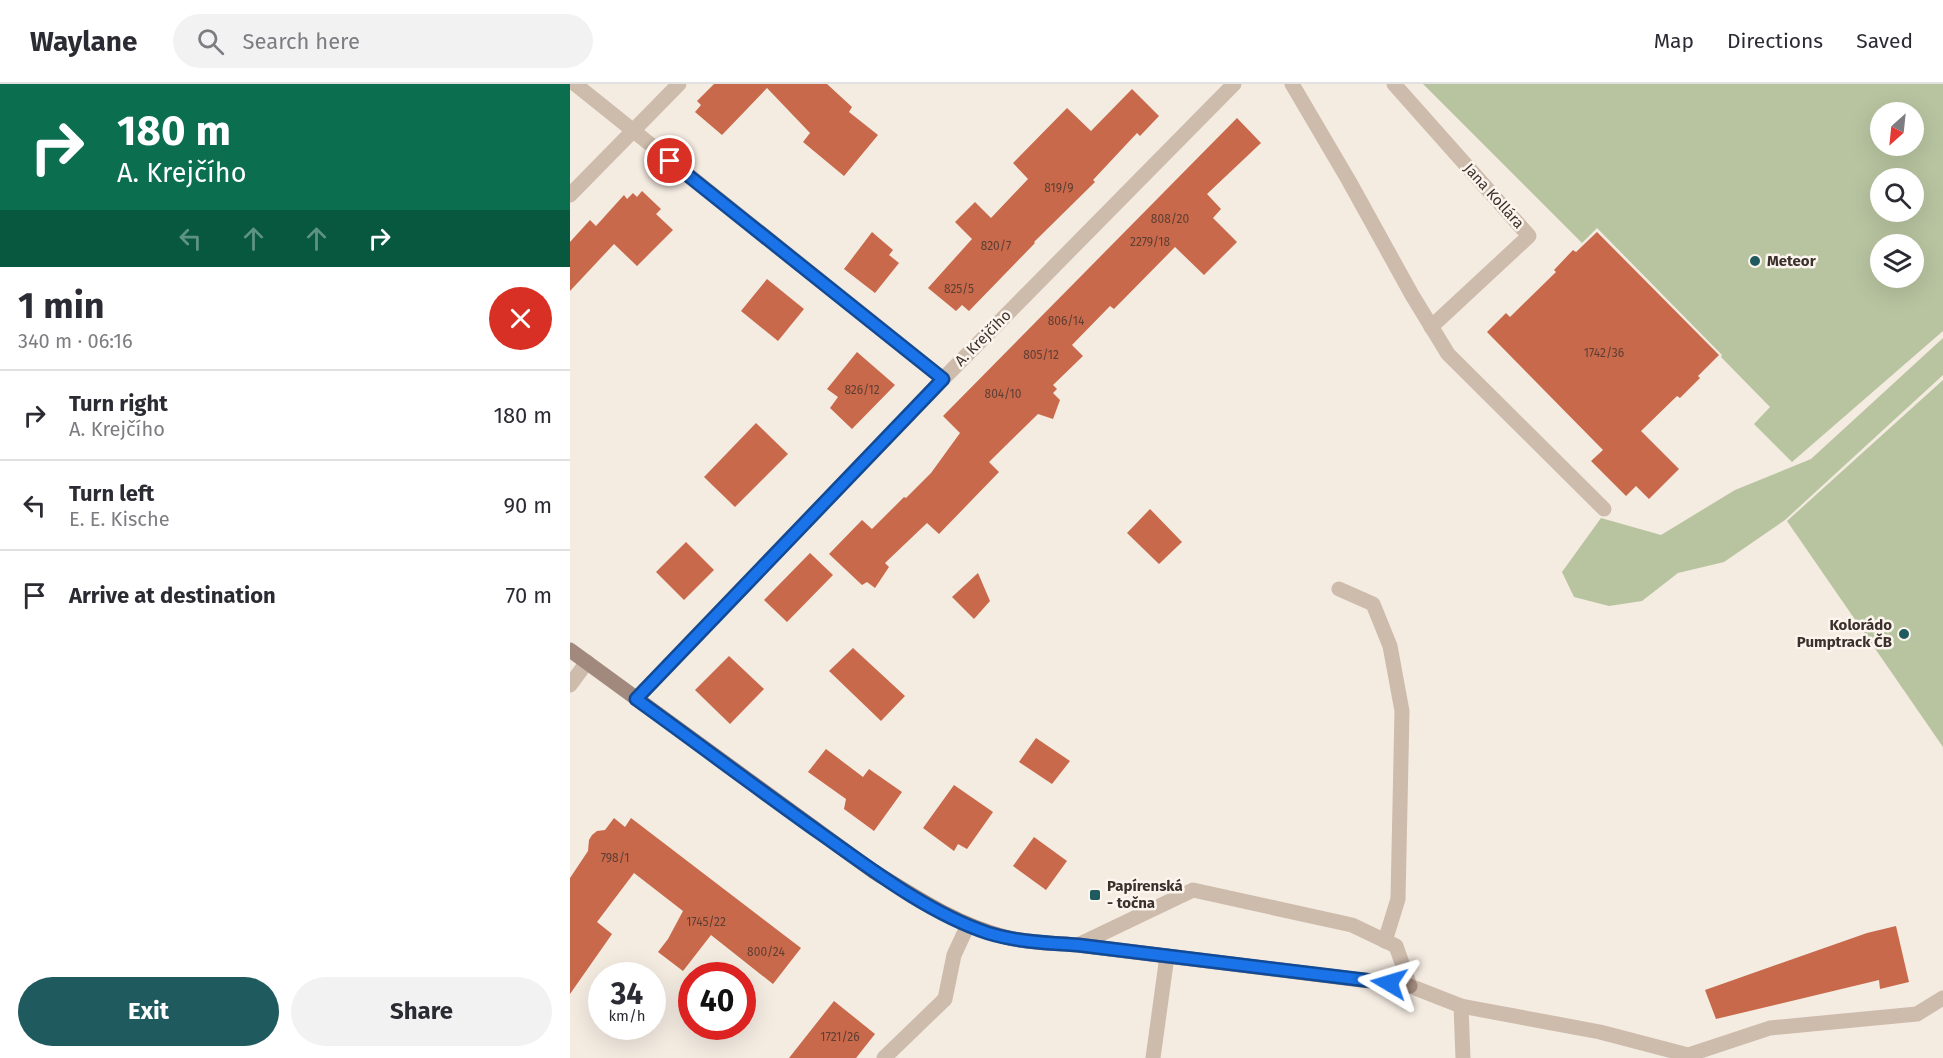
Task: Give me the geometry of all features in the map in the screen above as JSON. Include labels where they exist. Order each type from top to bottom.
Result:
[{"type":"street","points":[[575,84],[943,379]]},
{"type":"street","points":[[570,195],[678,84]]},
{"type":"street","name":"A. Krejčího","points":[[636,699],[943,379],[1234,84]]},
{"type":"street","points":[[1292,84],[1448,354],[1604,509]]},
{"type":"street","name":"Jana Kollára","points":[[1394,84],[1528,236],[1431,327]]},
{"type":"street","points":[[1339,589],[1373,604],[1390,646],[1402,711],[1398,899],[1385,941]]},
{"type":"street","points":[[570,650],[873,871],[917,899],[968,925],[1008,938],[1410,986],[1461,1006],[1600,1032],[1689,1057],[1770,1028],[1917,1014],[1943,998]]},
{"type":"street","points":[[570,685],[587,662]]},
{"type":"street","points":[[1078,945],[1193,891],[1352,925],[1396,946],[1410,986]]},
{"type":"street","points":[[884,1058],[945,999],[954,956],[968,925]]},
{"type":"street","points":[[1153,1058],[1167,956]]},
{"type":"street","points":[[1461,1006],[1463,1058]]},
{"type":"green space","name":"Meteor","points":[[1423,84],[1943,84],[1943,331],[1792,462],[1754,424],[1770,407],[1597,228],[1582,243]]},
{"type":"green space","points":[[1943,338],[1943,375],[1785,520],[1724,562],[1678,573],[1642,601],[1609,606],[1574,597],[1562,572],[1601,518],[1661,535],[1735,490],[1811,459]]},
{"type":"green space","name":"Kolorádo Pumptrack ČB","points":[[1943,380],[1943,747],[1787,521]]},
{"type":"building","points":[[714,84],[827,84],[852,107],[849,112],[878,135],[844,176],[803,142],[810,133],[767,88],[722,135],[695,112],[701,105],[697,101]]},
{"type":"building","points":[[1132,89],[1159,116],[1140,136],[1137,133],[1093,180],[1095,182],[969,311],[962,305],[956,311],[928,288],[972,239],[955,222],[975,202],[991,218],[1028,179],[1013,163],[1067,108],[1091,131]]},
{"type":"building","points":[[1237,118],[1261,143],[1207,194],[1221,209],[1213,218],[1237,242],[1204,275],[1175,247],[1114,309],[1110,306],[1072,345],[1083,356],[1053,385],[1057,389],[1053,393],[1060,400],[1053,419],[1038,414],[989,462],[999,472],[939,534],[927,523],[885,563],[889,567],[875,588],[867,582],[862,585],[829,554],[862,520],[872,529],[931,473],[960,433],[943,416]]},
{"type":"building","points":[[642,191],[661,209],[656,214],[673,230],[637,266],[614,244],[570,291],[570,242],[590,220],[596,226],[624,195],[627,199],[633,193],[637,197]]},
{"type":"building","points":[[872,232],[893,250],[889,255],[899,263],[875,293],[844,269]]},
{"type":"building","points":[[1597,232],[1719,355],[1680,398],[1677,396],[1641,431],[1679,469],[1649,499],[1636,486],[1626,496],[1591,461],[1603,450],[1487,332],[1506,313],[1510,317],[1556,272],[1554,270],[1573,250],[1576,252]]},
{"type":"building","points":[[767,279],[804,309],[778,341],[741,311]]},
{"type":"building","points":[[857,352],[895,385],[852,429],[830,408],[838,397],[827,389]]},
{"type":"building","points":[[756,423],[788,454],[735,507],[704,477]]},
{"type":"building","points":[[1150,509],[1182,542],[1159,564],[1127,533]]},
{"type":"building","points":[[686,542],[714,570],[684,600],[656,572]]},
{"type":"building","points":[[810,553],[833,575],[787,622],[764,600]]},
{"type":"building","points":[[978,573],[990,601],[974,619],[952,597]]},
{"type":"building","points":[[853,648],[905,696],[881,721],[829,671]]},
{"type":"building","points":[[729,656],[764,689],[730,724],[695,690]]},
{"type":"building","points":[[1036,738],[1070,761],[1052,784],[1019,762]]},
{"type":"building","points":[[826,749],[863,777],[869,769],[902,792],[874,831],[844,809],[846,799],[808,772]]},
{"type":"building","points":[[954,785],[993,812],[967,849],[958,844],[954,851],[923,828]]},
{"type":"building","points":[[614,818],[625,827],[631,818],[801,948],[773,984],[756,971],[756,962],[745,962],[711,935],[690,962],[678,962],[678,967],[658,952],[683,911],[634,873],[597,922],[612,934],[592,962],[588,962],[588,968],[570,994],[570,878],[588,851],[592,835],[597,831],[605,830]]},
{"type":"building","points":[[1034,837],[1067,861],[1046,890],[1013,866]]},
{"type":"building","points":[[1896,926],[1909,982],[1880,989],[1879,980],[1716,1019],[1705,990],[1867,933]]},
{"type":"building","points":[[834,1001],[875,1034],[856,1058],[789,1058]]},
{"type":"place","name":"Meteor","points":[[1755,261]]},
{"type":"place","name":"Kolorádo Pumptrack ČB","points":[[1904,634]]},
{"type":"place","name":"Papírenská - točna","points":[[1095,895]]},
{"type":"route","points":[[670,161],[943,379],[636,699],[873,871],[917,899],[988,933],[1035,942],[1078,945],[1389,983]]}]
